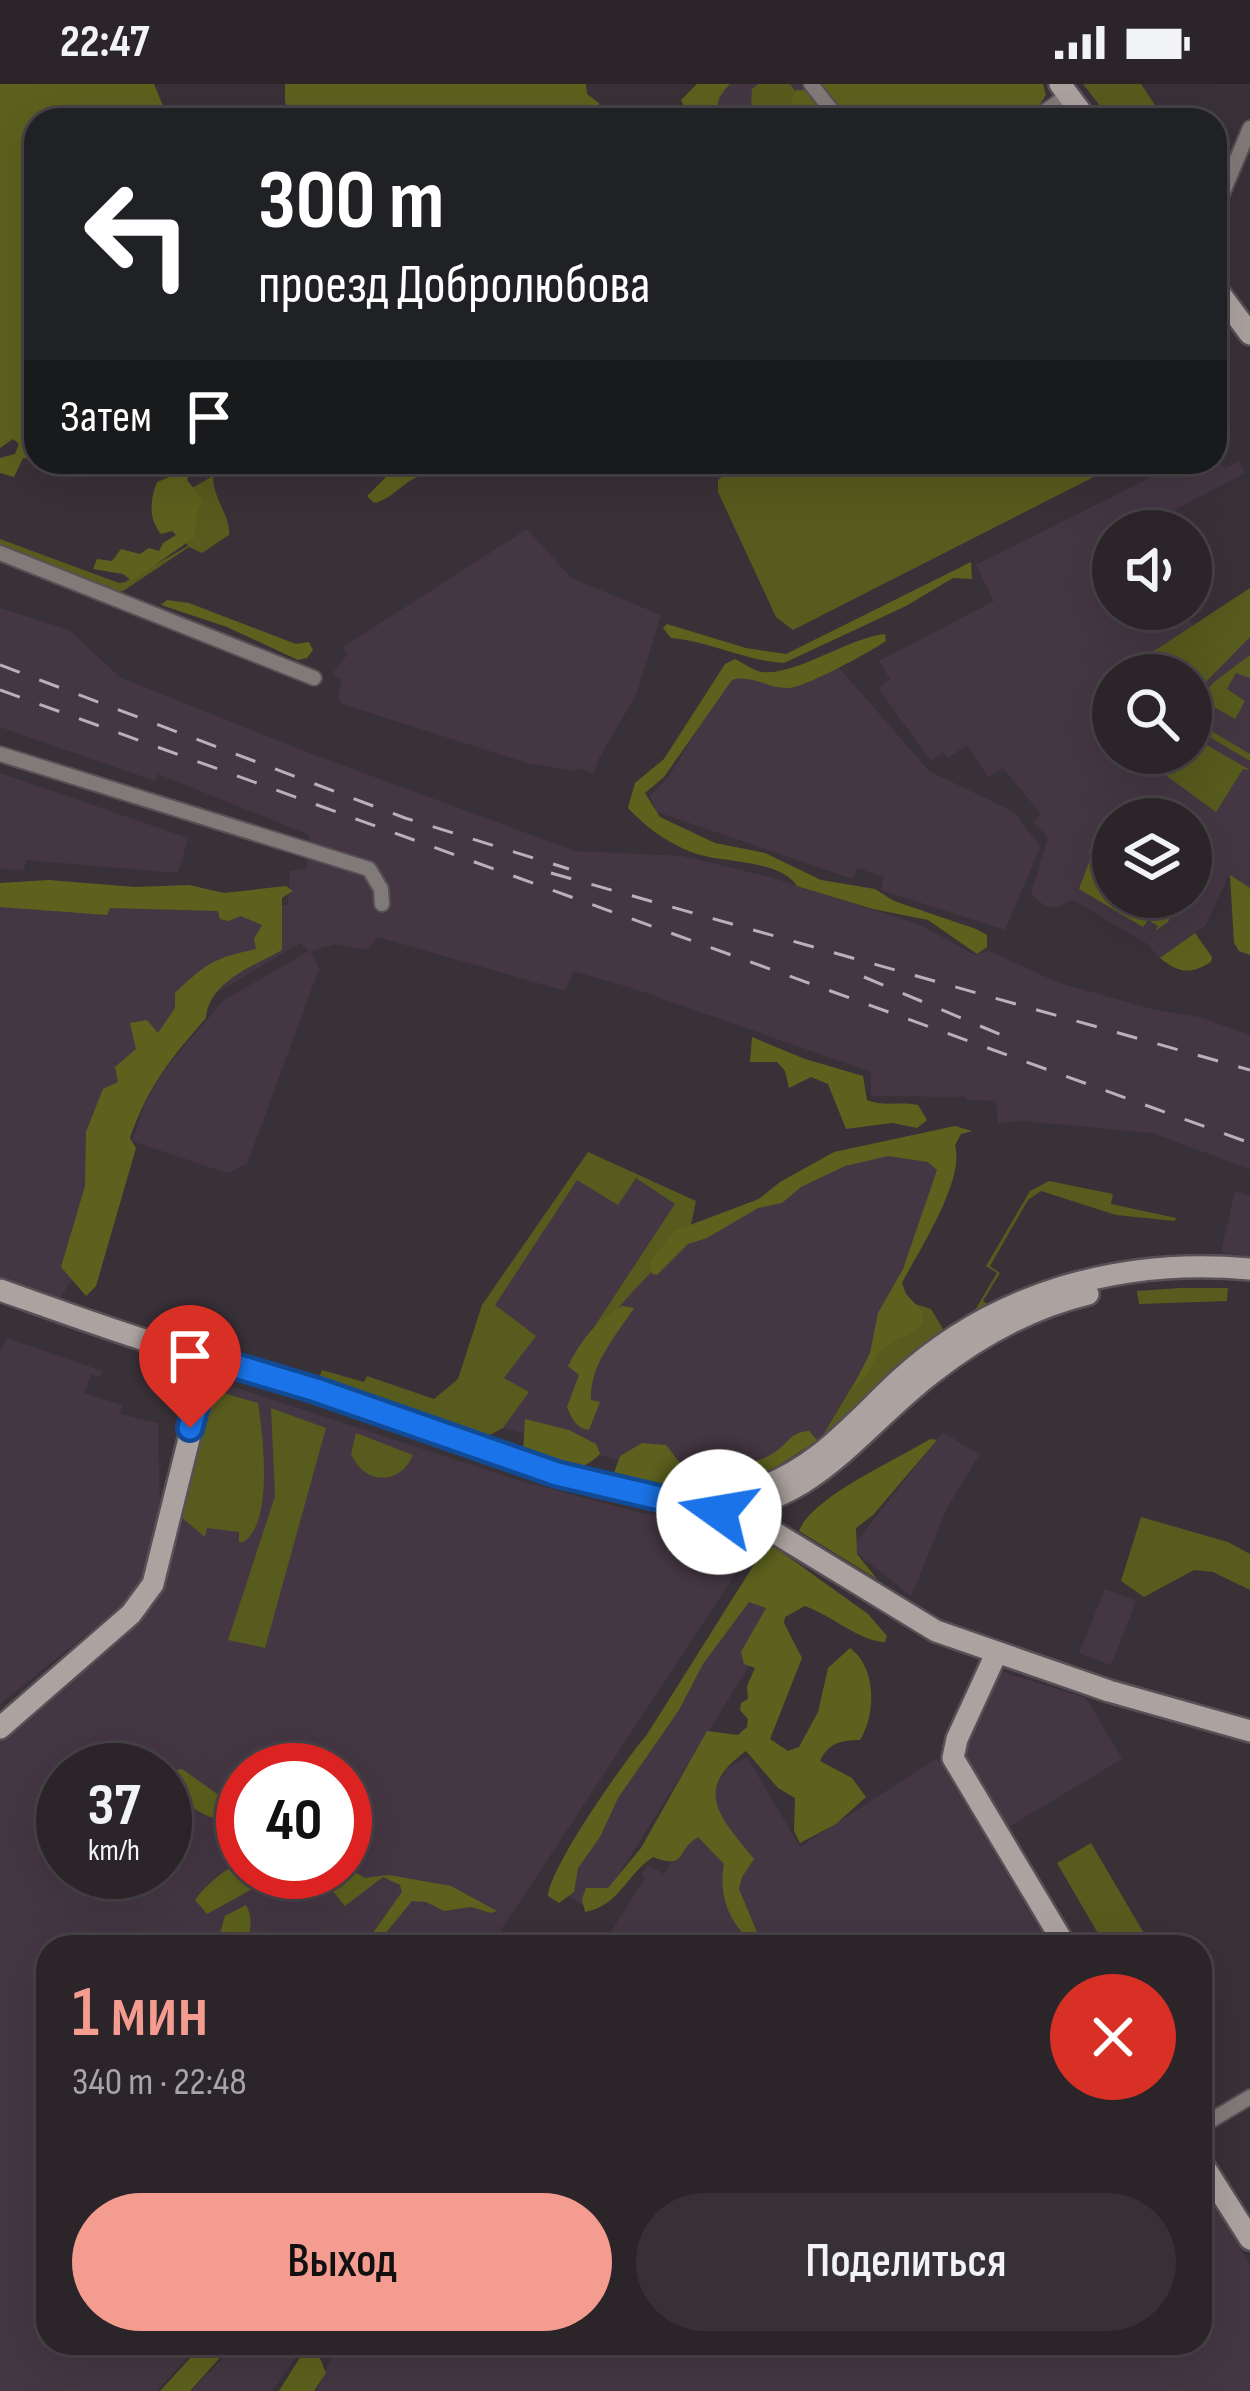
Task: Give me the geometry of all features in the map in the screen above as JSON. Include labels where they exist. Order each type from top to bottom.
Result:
[{"type":"main road","points":[[1227,303],[1250,334]]},
{"type":"main road","points":[[0,1290],[562,1487],[647,1509],[719,1512],[767,1495],[832,1447],[984,1318],[1046,1291],[1148,1268],[1250,1269]]},
{"type":"main road","points":[[907,1384],[995,1330],[1065,1300],[1180,1279],[1250,1282]]},
{"type":"main road","points":[[0,1305],[316,1390],[557,1474],[649,1498],[767,1495]]},
{"type":"main road","points":[[0,1728],[118,1625],[153,1584],[207,1363]]},
{"type":"main road","points":[[767,1495],[770,1530]]},
{"type":"main road","points":[[676,1500],[770,1530],[900,1612],[996,1654],[1250,1731]]},
{"type":"main road","points":[[996,1654],[957,1739],[953,1759],[1059,1935]]},
{"type":"main road","points":[[1212,2179],[1250,2240]]},
{"type":"street","points":[[1227,183],[1250,128]]},
{"type":"street","points":[[0,553],[314,678]]},
{"type":"street","points":[[0,754],[369,869],[381,889],[382,904]]},
{"type":"street","points":[[1212,2120],[1250,2097]]},
{"type":"shaded area","points":[[696,84],[807,84],[825,108],[713,108]]},
{"type":"shaded area","points":[[1239,461],[1245,473],[1175,510],[1092,510],[1092,630],[1212,630],[1212,613],[1250,588],[1250,888],[1228,877],[1212,912],[1212,798],[1092,798],[1092,911],[1073,900],[1056,908],[1045,906],[1031,894],[1048,837],[1033,822],[1041,814],[1003,768],[988,777],[967,745],[948,758],[943,752],[931,761],[878,688],[890,679],[879,661],[994,601],[976,565],[1157,474],[1227,474],[1227,467]]},
{"type":"shaded area","points":[[527,529],[571,578],[661,615],[636,695],[594,774],[527,763],[342,704],[338,697],[342,680],[332,674],[347,655],[343,647]]},
{"type":"shaded area","points":[[0,608],[69,630],[121,678],[575,851],[682,856],[770,877],[918,924],[975,955],[989,951],[1059,983],[1199,1017],[1250,1035],[1250,1169],[1152,1133],[1023,1121],[998,1123],[996,1101],[871,1096],[871,1072],[632,988],[573,971],[565,991],[378,937],[367,950],[336,944],[311,951],[319,969],[247,1164],[227,1173],[132,1141],[162,1073],[192,1037],[224,1000],[309,951],[300,943],[216,993],[162,1049],[79,1269],[59,1299],[13,1284],[0,1277],[0,895],[288,905],[290,871],[306,869],[310,835],[158,774],[155,781],[0,727]]},
{"type":"shaded area","points":[[834,662],[929,771],[1014,812],[1040,847],[1005,930],[881,890],[884,877],[857,868],[853,879],[657,812],[650,796],[669,776],[731,675],[797,686]]},
{"type":"shaded area","points":[[0,773],[188,838],[178,873],[26,860],[24,870],[0,869]]},
{"type":"shaded area","points":[[1103,918],[1209,918],[1160,958],[1147,944]]},
{"type":"shaded area","points":[[848,1148],[954,1158],[866,1363],[823,1435],[804,1448],[703,1484],[457,1415],[481,1318],[588,1152],[696,1201],[688,1237]]},
{"type":"shaded area","points":[[1235,1191],[1250,1196],[1250,1256],[1221,1252]]},
{"type":"shaded area","points":[[7,1338],[102,1371],[100,1377],[91,1374],[84,1393],[122,1405],[120,1414],[158,1423],[160,1514],[152,1561],[129,1600],[0,1704],[0,1351]]},
{"type":"shaded area","points":[[213,1380],[517,1480],[645,1514],[720,1521],[747,1530],[757,1541],[498,1935],[36,1935],[36,2355],[190,2355],[157,2391],[0,2391],[0,1740],[136,1619]]},
{"type":"shaded area","points":[[943,1432],[979,1455],[947,1508],[911,1596],[851,1548]]},
{"type":"shaded area","points":[[784,1548],[804,1562],[808,1572],[599,1906],[589,1910],[565,1893],[563,1884],[773,1550]]},
{"type":"shaded area","points":[[1105,1589],[1136,1601],[1111,1665],[1079,1653]]},
{"type":"shaded area","points":[[1002,1672],[1086,1698],[1122,1759],[1007,1828],[964,1755]]},
{"type":"shaded area","points":[[747,1757],[800,1847],[937,1758],[1043,1935],[609,1935],[645,1878],[641,1875],[648,1865],[664,1874],[727,1769]]},
{"type":"shaded area","points":[[1212,2204],[1250,2264],[1250,2391],[317,2391],[332,2355],[1212,2355]]},
{"type":"shaded area","points":[[226,2355],[298,2355],[272,2391],[191,2391]]},
{"type":"green space","points":[[0,84],[154,84],[164,108],[24,108],[24,458],[14,477],[0,473],[0,458],[15,454],[19,444],[13,439],[0,448]]},
{"type":"green space","points":[[285,84],[586,84],[587,94],[599,108],[288,108]]},
{"type":"green space","points":[[697,84],[730,84],[719,108],[685,108],[681,100]]},
{"type":"green space","points":[[758,84],[790,84],[802,100],[791,108],[751,108],[752,89]]},
{"type":"green space","points":[[817,84],[1043,84],[1046,95],[1038,108],[789,108],[796,90],[812,90]]},
{"type":"green space","points":[[1083,84],[1141,84],[1157,108],[1102,108]]},
{"type":"green space","points":[[180,474],[187,474],[184,476],[192,488],[213,476],[229,535],[202,553],[189,547],[116,592],[0,547],[0,539],[125,582],[188,546],[155,490]]},
{"type":"green space","points":[[189,474],[187,480],[203,500],[195,537],[132,581],[123,574],[93,569],[97,559],[112,561],[121,549],[140,554],[149,548],[159,551],[176,535],[172,531],[161,534],[152,515],[157,482]]},
{"type":"green space","points":[[389,474],[425,474],[374,503],[367,496]]},
{"type":"green space","points":[[725,474],[1099,474],[793,630],[776,617],[718,492],[718,480]]},
{"type":"green space","points":[[971,562],[972,579],[953,578],[906,606],[784,663],[671,638],[663,628],[667,624],[746,648],[786,654]]},
{"type":"green space","points":[[1250,588],[1250,637],[1212,676],[1212,654],[1150,654],[1186,630],[1212,630],[1212,613]]},
{"type":"green space","points":[[167,600],[189,603],[296,644],[309,642],[313,650],[298,660],[227,627],[161,605]]},
{"type":"green space","points":[[885,634],[886,641],[878,646],[797,686],[732,680],[664,777],[645,793],[660,817],[715,843],[765,853],[821,880],[875,889],[894,901],[976,929],[987,935],[987,947],[977,954],[928,920],[797,886],[789,877],[763,866],[691,852],[657,833],[628,808],[635,783],[664,759],[725,664],[735,659],[759,671],[775,672]]},
{"type":"green space","points":[[1250,655],[1250,678],[1236,673],[1227,689],[1245,701],[1235,719],[1212,706],[1214,682]]},
{"type":"green space","points":[[1212,731],[1250,754],[1250,761],[1212,738]]},
{"type":"green space","points":[[1212,748],[1250,770],[1243,769],[1216,812],[1212,798],[1197,798],[1164,774],[1212,774]]},
{"type":"green space","points":[[1092,854],[1092,897],[1079,889]]},
{"type":"green space","points":[[1230,875],[1250,888],[1250,955],[1234,943]]},
{"type":"green space","points":[[49,880],[135,887],[189,885],[224,893],[286,886],[293,891],[282,898],[282,950],[235,976],[215,994],[206,1018],[171,1060],[145,1103],[130,1138],[136,1148],[96,1286],[86,1296],[61,1267],[85,1186],[86,1132],[103,1089],[118,1082],[115,1067],[136,1049],[130,1023],[147,1020],[158,1033],[175,1008],[175,993],[211,964],[256,949],[254,939],[262,925],[241,916],[220,919],[218,911],[110,908],[107,915],[0,907],[0,883]]},
{"type":"green space","points":[[1128,918],[1170,918],[1155,931],[1158,926],[1148,920],[1143,927]]},
{"type":"green space","points":[[1195,933],[1211,962],[1185,971],[1160,958]]},
{"type":"green space","points":[[752,1037],[863,1076],[867,1100],[918,1105],[927,1120],[917,1128],[892,1123],[846,1129],[828,1084],[811,1077],[789,1088],[777,1062],[750,1062]]},
{"type":"green space","points":[[955,1126],[972,1131],[961,1134],[955,1145],[947,1196],[902,1283],[923,1312],[923,1324],[886,1346],[853,1387],[870,1353],[878,1313],[903,1269],[937,1170],[928,1162],[888,1156],[845,1166],[801,1187],[782,1203],[758,1208],[688,1244],[657,1275],[652,1274],[650,1262],[674,1231],[759,1199],[834,1152]]},
{"type":"green space","points":[[588,1152],[696,1201],[688,1239],[644,1279],[577,1353],[675,1204],[636,1178],[618,1205],[577,1180],[495,1305],[536,1336],[504,1378],[529,1392],[503,1428],[488,1436],[390,1402],[362,1398],[319,1378],[322,1370],[364,1382],[367,1376],[434,1399],[458,1379],[482,1305]]},
{"type":"green space","points":[[1049,1181],[1113,1194],[1111,1204],[1176,1218],[1116,1215],[1041,1191],[1028,1200],[990,1266],[1000,1273],[983,1301],[988,1304],[975,1310],[997,1273],[986,1266],[1030,1191]]},
{"type":"green space","points":[[1228,1288],[1227,1301],[1139,1304],[1137,1291]]},
{"type":"green space","points":[[895,1298],[931,1309],[943,1329],[823,1435],[866,1363]]},
{"type":"green space","points":[[622,1306],[634,1308],[594,1375],[591,1400],[600,1402],[589,1430],[585,1429],[567,1407],[579,1375],[568,1366],[590,1332]]},
{"type":"green space","points":[[210,1389],[258,1403],[263,1499],[253,1532],[243,1542],[239,1542],[239,1532],[207,1528],[205,1537],[181,1517]]},
{"type":"green space","points":[[271,1408],[326,1428],[265,1648],[228,1640],[275,1496]]},
{"type":"green space","points":[[525,1419],[569,1430],[596,1444],[600,1454],[572,1468],[523,1453]]},
{"type":"green space","points":[[809,1431],[817,1440],[765,1474],[704,1495],[686,1488],[649,1489],[617,1480],[614,1473],[620,1456],[642,1443],[666,1445],[684,1468],[719,1468],[765,1458]]},
{"type":"green space","points":[[356,1433],[413,1455],[400,1472],[373,1476],[351,1454]]},
{"type":"green space","points":[[930,1439],[937,1440],[873,1515],[856,1528],[857,1554],[877,1579],[799,1531],[838,1492]]},
{"type":"green space","points":[[1141,1517],[1228,1542],[1250,1554],[1250,1590],[1213,1572],[1194,1570],[1144,1597],[1121,1581]]},
{"type":"green space","points":[[773,1546],[868,1614],[887,1636],[885,1642],[866,1638],[805,1606],[785,1617],[784,1623],[802,1658],[770,1739],[788,1751],[799,1747],[818,1712],[828,1668],[850,1648],[869,1679],[869,1717],[860,1740],[836,1744],[820,1761],[852,1778],[866,1797],[836,1824],[800,1843],[794,1831],[795,1798],[778,1788],[746,1751],[729,1765],[716,1792],[722,1817],[754,1859],[739,1889],[758,1935],[744,1935],[733,1921],[723,1894],[724,1864],[698,1837],[676,1860],[653,1857],[614,1897],[585,1912],[586,1888],[608,1888],[641,1848],[707,1731],[738,1735],[747,1727],[748,1719],[740,1710],[748,1699],[747,1686],[755,1668],[744,1664],[741,1652],[766,1608],[749,1602],[703,1664],[679,1710],[618,1798],[600,1837],[578,1868],[574,1892],[559,1903],[548,1896],[574,1839],[646,1736],[755,1563]]},
{"type":"green space","points":[[192,1776],[216,1793],[216,1817],[192,1808]]},
{"type":"green space","points":[[1091,1843],[1145,1935],[1099,1935],[1057,1863]]},
{"type":"green space","points":[[389,1875],[451,1886],[497,1911],[471,1907],[444,1911],[412,1901],[384,1935],[372,1935],[402,1892],[400,1885],[383,1877],[372,1885],[372,1877]]},
{"type":"green space","points":[[216,1878],[216,1899],[234,1899],[207,1914],[195,1900]]},
{"type":"green space","points":[[246,1905],[249,1935],[219,1935],[225,1916]]},
{"type":"green space","points":[[193,2355],[222,2355],[190,2391],[160,2391]]},
{"type":"green space","points":[[302,2355],[319,2355],[326,2373],[314,2391],[279,2391]]},
{"type":"railway","points":[[0,665],[405,818],[569,869]]},
{"type":"railway","points":[[0,690],[1250,1143]]},
{"type":"railway","points":[[551,873],[1250,1070]]},
{"type":"railway","points":[[864,977],[1018,1042]]},
{"type":"route","points":[[190,1428],[209,1358],[557,1474],[719,1512]]}]
